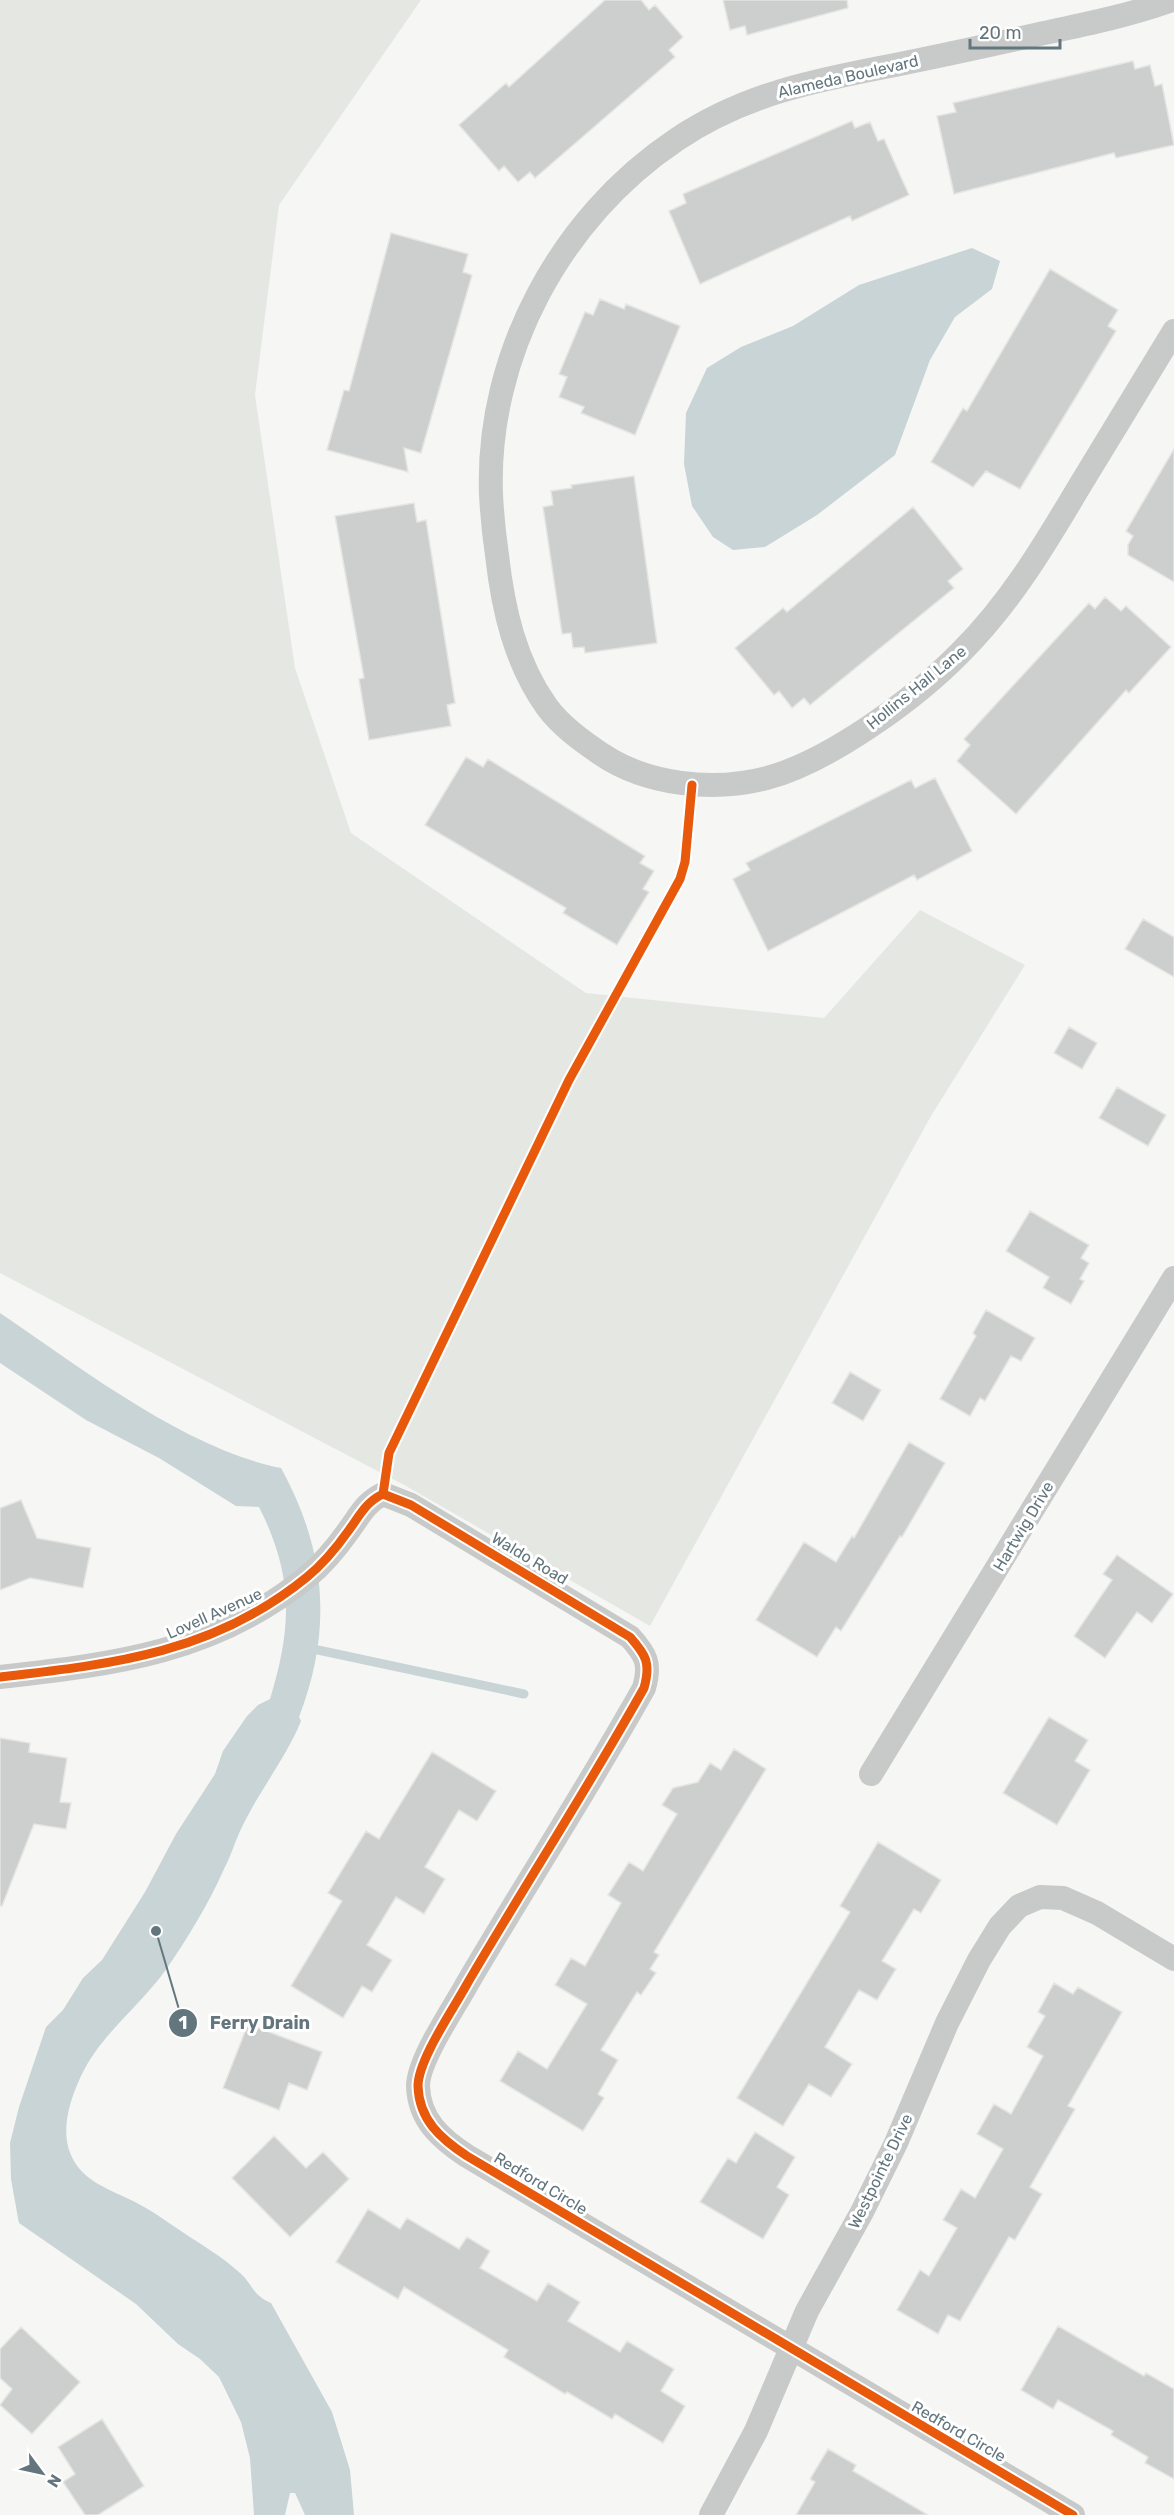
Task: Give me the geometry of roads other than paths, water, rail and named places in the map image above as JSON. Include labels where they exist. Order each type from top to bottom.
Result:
[{"type":"street","name":"Alameda Boulevard","points":[[581,740],[550,712],[527,676],[514,643],[499,570],[491,491],[498,410],[514,348],[538,295],[574,237],[622,182],[676,140],[730,108],[809,82],[1084,24],[1172,0]]},
{"type":"street","name":"Hollins Hall Lane","points":[[581,740],[610,760],[641,774],[692,784],[741,783],[772,777],[806,762],[862,731],[939,673],[988,624],[1024,578],[1174,331]]},
{"type":"street","name":"Hartwig Drive","points":[[871,1774],[1174,1278]]},
{"type":"street","name":"Waldo Road","points":[[364,1508],[374,1498],[383,1494],[395,1497],[621,1630],[641,1650],[648,1663],[644,1688]]},
{"type":"street","name":"Lovell Avenue","points":[[0,1677],[129,1660],[177,1648],[244,1620],[275,1602],[309,1575],[330,1554],[364,1508]]},
{"type":"street","name":"Redford Circle","points":[[644,1688],[438,2034],[418,2083],[426,2119],[450,2145],[1074,2515]]},
{"type":"street","name":"Westpointe Drive","points":[[711,2515],[756,2430],[807,2312],[862,2212],[896,2143],[947,2023],[979,1960],[1000,1926],[1020,1906],[1040,1898],[1063,1898],[1097,1912],[1174,1959]]},
{"type":"waterway","points":[[318,1650],[524,1694]]},
{"type":"place","name":"Ferry Drain","points":[[156,1931]]}]
